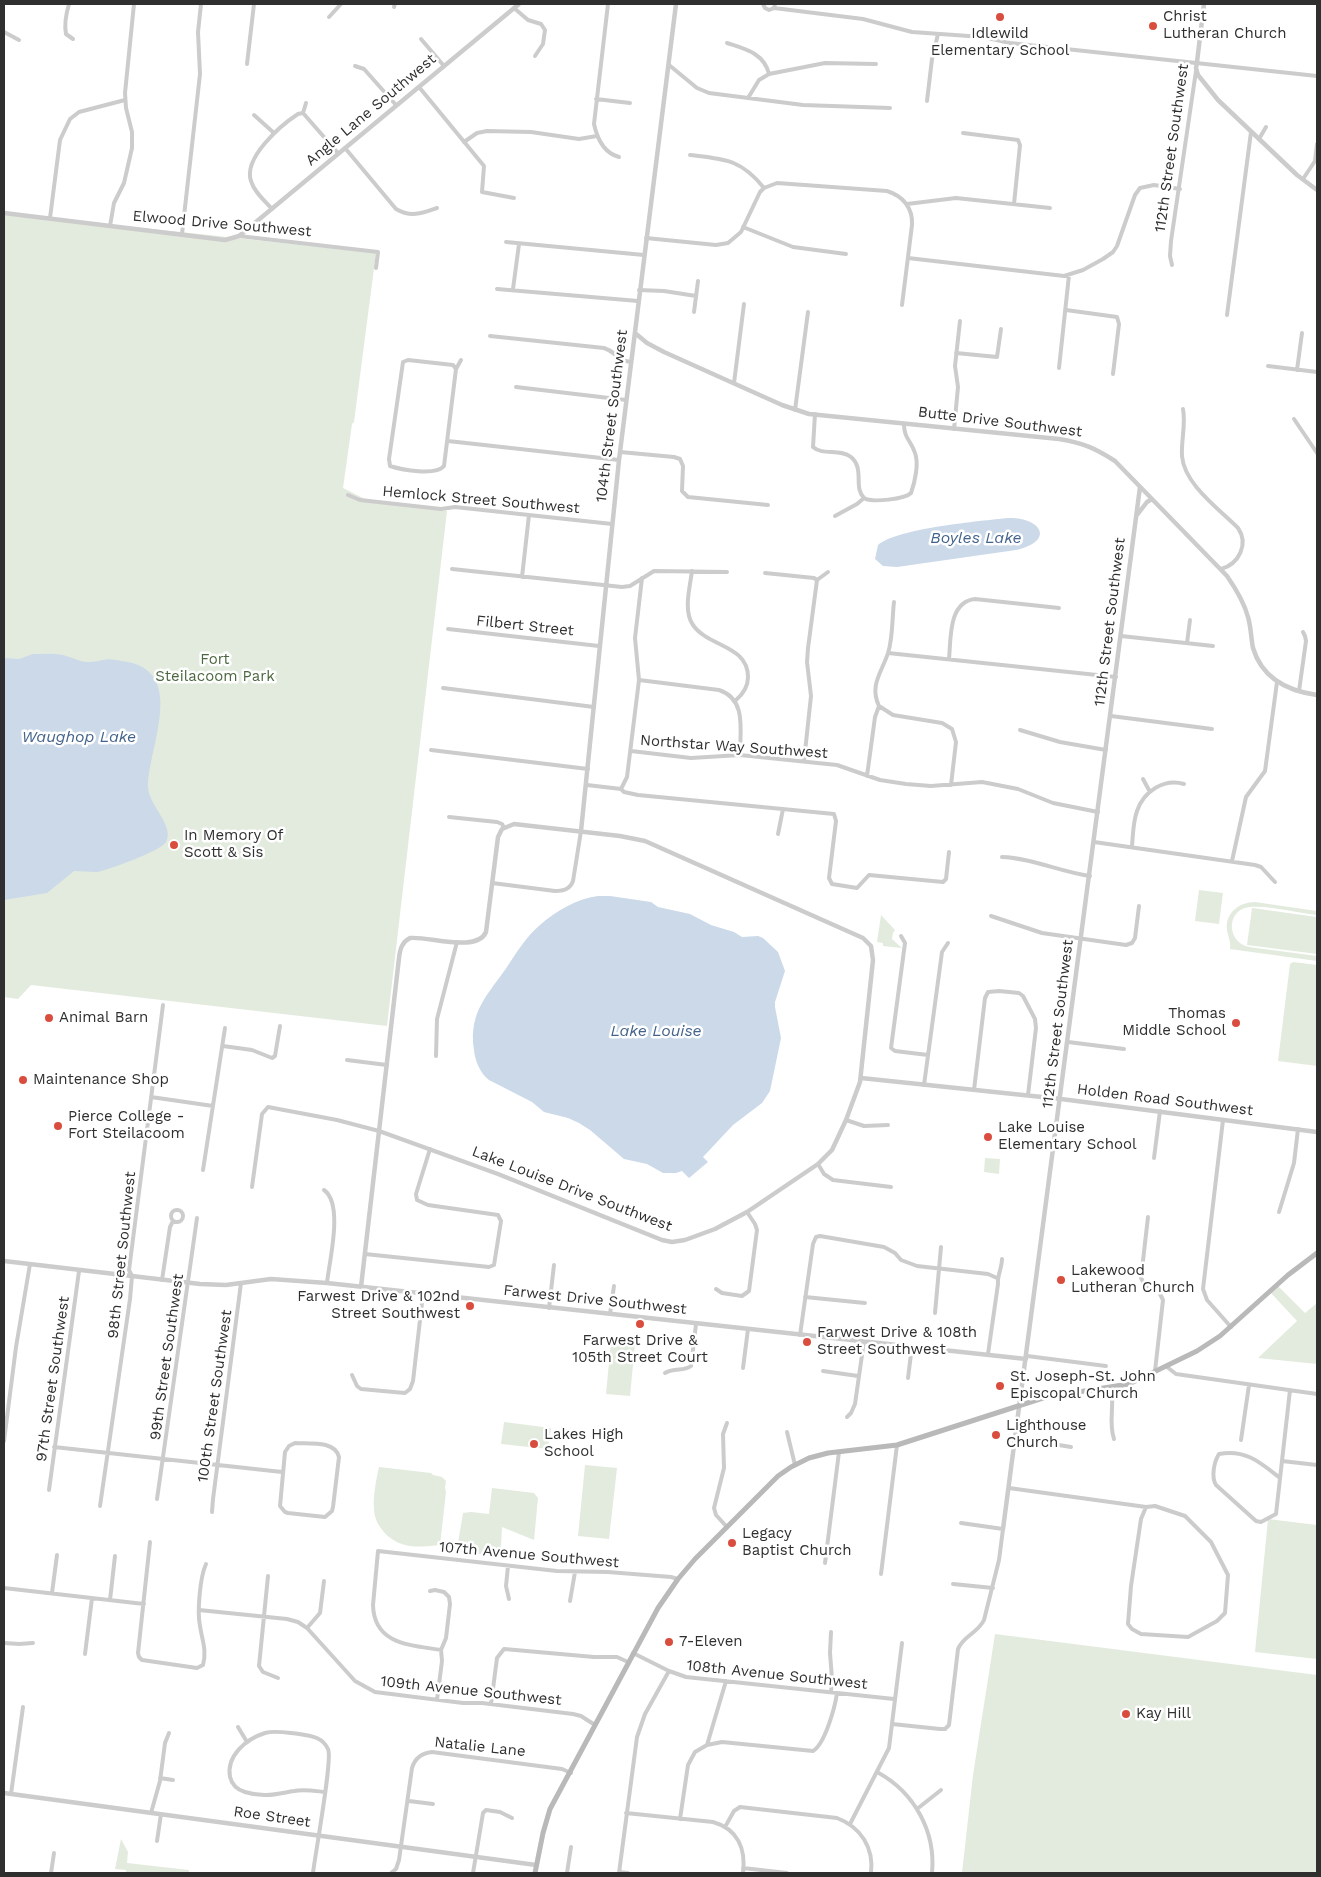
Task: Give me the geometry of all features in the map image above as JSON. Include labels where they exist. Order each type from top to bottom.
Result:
[{"type":"main road","points":[[535,1873],[546,1820],[658,1608],[695,1558],[778,1476],[795,1465],[820,1455],[897,1445],[1046,1396],[1129,1384],[1167,1367],[1202,1348],[1231,1327],[1288,1275],[1317,1254]]},
{"type":"street","points":[[68,4],[65,30],[66,34],[73,39]]},
{"type":"street","points":[[110,226],[114,203],[124,183],[132,148],[132,132],[125,100],[134,4]]},
{"type":"street","points":[[182,234],[200,74],[198,43],[201,4]]},
{"type":"street","points":[[247,64],[254,4]]},
{"type":"street","points":[[329,17],[341,4]]},
{"type":"street","name":"Angle Lane Southwest","points":[[239,236],[519,4]]},
{"type":"street","points":[[608,4],[594,118],[596,136],[609,152],[619,157]]},
{"type":"street","name":"104th Street Southwest","points":[[581,831],[619,460],[676,4]]},
{"type":"street","points":[[763,4],[767,9],[774,6],[857,18],[912,32],[974,36],[1010,42],[1317,76]]},
{"type":"street","name":"112th Street Southwest","points":[[1172,266],[1170,256],[1171,241],[1180,189],[1204,4]]},
{"type":"street","points":[[514,8],[528,20],[541,24],[545,30],[543,44],[535,56]]},
{"type":"street","points":[[4,32],[19,40]]},
{"type":"street","points":[[927,101],[932,59],[938,34]]},
{"type":"street","points":[[422,39],[444,66]]},
{"type":"street","points":[[727,43],[762,59],[769,74]]},
{"type":"street","points":[[748,98],[759,80],[769,74],[825,62],[876,64]]},
{"type":"street","points":[[669,64],[702,91],[803,105],[890,108]]},
{"type":"street","points":[[355,66],[364,69],[396,105]]},
{"type":"street","points":[[1196,68],[1207,88],[1251,132],[1317,190]]},
{"type":"street","points":[[419,86],[484,166],[482,191],[514,198]]},
{"type":"street","points":[[596,99],[630,103]]},
{"type":"street","points":[[50,218],[60,140],[66,125],[72,116],[79,112],[125,100]]},
{"type":"street","points":[[303,114],[306,103]]},
{"type":"street","points":[[254,114],[274,133]]},
{"type":"street","points":[[272,209],[251,183],[250,173],[263,144],[298,114],[303,114]]},
{"type":"street","points":[[303,114],[338,153]]},
{"type":"street","points":[[1260,138],[1266,127]]},
{"type":"street","points":[[464,142],[478,133],[487,131],[531,132],[586,139],[596,136]]},
{"type":"street","points":[[1228,315],[1251,132]]},
{"type":"street","points":[[963,133],[1015,139],[1020,142],[1014,204]]},
{"type":"street","points":[[1303,179],[1315,161],[1317,144]]},
{"type":"street","points":[[345,148],[396,209],[405,214],[413,215],[437,208]]},
{"type":"street","points":[[690,155],[725,159],[734,162],[764,188]]},
{"type":"street","points":[[646,238],[723,245],[735,238],[743,227],[757,197],[764,188],[781,183],[876,189],[895,194],[907,204],[911,212],[912,220],[902,305]]},
{"type":"street","points":[[908,258],[1064,276],[1069,275],[1103,259],[1113,252],[1117,246],[1135,195],[1140,188],[1154,186],[1180,189]]},
{"type":"street","points":[[907,204],[956,198],[1050,208]]},
{"type":"street","name":"Elwood Drive Southwest","points":[[4,213],[225,240],[239,236],[378,252],[376,268]]},
{"type":"street","points":[[743,227],[793,247],[846,254]]},
{"type":"street","points":[[506,242],[644,255]]},
{"type":"street","points":[[514,289],[519,244]]},
{"type":"street","points":[[1059,368],[1069,275]]},
{"type":"street","points":[[694,312],[698,281]]},
{"type":"street","points":[[497,289],[638,301]]},
{"type":"street","points":[[639,290],[696,296]]},
{"type":"street","points":[[734,383],[744,304]]},
{"type":"street","points":[[1066,310],[1112,315],[1118,318],[1119,324],[1113,374]]},
{"type":"street","points":[[795,410],[808,312]]},
{"type":"street","points":[[954,429],[958,387],[955,370],[960,321]]},
{"type":"street","points":[[956,353],[996,357],[1001,329]]},
{"type":"street","name":"Butte Drive Southwest","points":[[635,332],[647,343],[664,352],[795,410],[904,424],[1059,439],[1083,443],[1099,450],[1115,461],[1221,570],[1235,588],[1248,618],[1253,647],[1258,660],[1277,682],[1299,691],[1317,695]]},
{"type":"street","points":[[1297,370],[1302,333]]},
{"type":"street","points":[[490,336],[604,348],[612,351],[620,360],[631,362]]},
{"type":"street","points":[[456,369],[453,365],[408,360],[403,362],[389,463],[392,467],[439,471],[446,463],[456,369],[462,360]]},
{"type":"street","points":[[1268,366],[1317,372]]},
{"type":"street","points":[[516,387],[626,400]]},
{"type":"street","points":[[1183,409],[1185,424],[1182,454],[1186,472],[1196,486],[1238,528],[1242,535],[1242,544],[1238,558],[1221,570]]},
{"type":"street","points":[[815,414],[813,447],[817,450],[841,453],[851,457],[858,470],[858,490],[864,498],[873,501],[907,496],[912,492],[916,455],[905,434],[904,424]]},
{"type":"street","points":[[1294,419],[1317,453]]},
{"type":"street","points":[[448,441],[619,460]]},
{"type":"street","points":[[620,452],[680,459],[683,466],[682,491],[688,497],[768,505]]},
{"type":"street","name":"112th Street Southwest","points":[[892,1724],[945,1728],[950,1721],[960,1642],[983,1623],[999,1560],[1140,487]]},
{"type":"street","name":"Hemlock Street Southwest","points":[[348,495],[357,500],[433,508],[455,507],[612,524]]},
{"type":"street","points":[[835,516],[864,498]]},
{"type":"street","points":[[1136,516],[1147,502],[1152,499]]},
{"type":"street","points":[[522,576],[528,515]]},
{"type":"street","points":[[452,569],[630,586],[657,570],[727,572]]},
{"type":"street","points":[[692,572],[689,611],[694,625],[706,636],[740,656],[747,669],[748,680],[746,688],[736,700]]},
{"type":"street","points":[[804,761],[811,696],[808,648],[817,580],[828,572]]},
{"type":"street","points":[[765,573],[814,578],[817,580]]},
{"type":"street","points":[[621,789],[626,781],[631,751],[639,680],[635,638],[642,578]]},
{"type":"street","points":[[949,660],[955,614],[960,605],[966,600],[974,599],[1059,608]]},
{"type":"street","points":[[867,776],[875,717],[879,706],[875,694],[875,684],[888,653],[894,602]]},
{"type":"street","points":[[1187,643],[1190,620]]},
{"type":"street","name":"Filbert Street","points":[[448,629],[599,646]]},
{"type":"street","points":[[1299,691],[1306,641],[1302,632]]},
{"type":"street","points":[[1121,636],[1213,646]]},
{"type":"street","points":[[888,653],[1116,677]]},
{"type":"street","points":[[639,680],[719,690],[736,700],[740,715],[740,755]]},
{"type":"street","points":[[1232,861],[1246,797],[1265,771],[1277,682]]},
{"type":"street","points":[[443,688],[594,707]]},
{"type":"street","points":[[879,706],[893,715],[946,724],[954,732],[955,750],[951,785]]},
{"type":"street","points":[[1111,716],[1212,729]]},
{"type":"street","points":[[1020,730],[1060,742],[1106,750]]},
{"type":"street","points":[[431,750],[588,770]]},
{"type":"street","name":"Northstar Way Southwest","points":[[631,751],[691,758],[740,755],[804,761],[842,766],[867,776],[906,784],[931,786],[977,781],[987,782],[1018,790],[1053,803],[1098,812]]},
{"type":"street","points":[[1143,779],[1150,792]]},
{"type":"street","points":[[1132,846],[1136,813],[1143,800],[1150,792],[1165,783],[1184,784]]},
{"type":"street","points":[[587,785],[621,789],[628,794],[832,814],[836,816],[829,881],[836,886],[857,888],[869,875],[940,882],[945,880],[949,852]]},
{"type":"street","points":[[778,834],[783,809]]},
{"type":"street","points":[[361,1287],[399,958],[403,943],[407,939],[415,937],[457,942],[476,942],[486,932],[498,837],[504,828],[502,824],[497,822],[449,816]]},
{"type":"street","name":"Lake Louise Drive Southwest","points":[[379,1131],[666,1241],[677,1242],[698,1236],[747,1212],[818,1164],[832,1150],[846,1120],[861,1078],[873,960],[872,949],[867,940],[645,841],[581,831],[514,824],[504,828]]},
{"type":"street","points":[[492,883],[555,891],[567,889],[573,881],[581,831]]},
{"type":"street","points":[[1094,842],[1132,846],[1261,867],[1275,882]]},
{"type":"street","points":[[1002,857],[1028,860],[1061,871],[1090,876]]},
{"type":"street","points":[[991,916],[1030,930],[1081,940],[1129,944],[1135,938],[1139,906]]},
{"type":"street","points":[[900,936],[905,943],[891,1046],[893,1050],[928,1055]]},
{"type":"street","points":[[436,1056],[437,1019],[457,942]]},
{"type":"street","points":[[924,1085],[942,952],[948,943]]},
{"type":"street","points":[[974,1090],[984,1004],[988,992],[1005,991],[1021,994],[1036,1022],[1028,1096]]},
{"type":"street","name":"98th Street Southwest","points":[[100,1506],[109,1453],[132,1276],[129,1270],[162,1005]]},
{"type":"street","points":[[223,1046],[252,1050],[270,1058],[273,1057],[277,1050],[280,1026]]},
{"type":"street","points":[[203,1170],[213,1106],[216,1098],[225,1028]]},
{"type":"street","points":[[1068,1042],[1124,1049]]},
{"type":"street","points":[[347,1060],[387,1065]]},
{"type":"street","name":"Holden Road Southwest","points":[[861,1078],[1060,1099],[1317,1132]]},
{"type":"street","points":[[151,1097],[213,1106]]},
{"type":"street","points":[[252,1187],[262,1114],[266,1108],[272,1107],[379,1131]]},
{"type":"street","points":[[1154,1158],[1160,1112]]},
{"type":"street","points":[[846,1120],[864,1126],[888,1125]]},
{"type":"street","points":[[1223,1120],[1202,1286],[1207,1300],[1231,1327]]},
{"type":"street","points":[[1280,1212],[1294,1163],[1298,1129]]},
{"type":"street","points":[[365,1254],[489,1268],[494,1265],[501,1230],[499,1215],[428,1205],[417,1200],[416,1194],[430,1149]]},
{"type":"street","points":[[818,1164],[824,1174],[833,1180],[890,1187]]},
{"type":"street","points":[[324,1190],[329,1194],[333,1202],[335,1215],[327,1283]]},
{"type":"street","points":[[716,1289],[722,1293],[742,1296],[750,1288],[757,1232],[755,1224],[747,1212]]},
{"type":"street","points":[[1148,1217],[1141,1278],[1146,1287],[1159,1292],[1163,1300],[1155,1372]]},
{"type":"street","name":"99th Street Southwest","points":[[157,1499],[197,1218]]},
{"type":"street","points":[[162,1280],[170,1227],[173,1221]]},
{"type":"street","points":[[800,1335],[813,1244],[816,1237],[824,1236],[884,1247],[895,1253],[901,1260],[912,1265],[988,1274],[997,1278]]},
{"type":"street","points":[[935,1313],[941,1248]]},
{"type":"street","points":[[988,1354],[998,1284],[997,1278],[1001,1270],[1002,1259]]},
{"type":"street","name":"Farwest Drive Southwest","points":[[4,1261],[188,1283],[226,1285],[271,1279],[327,1283],[696,1324],[1106,1366]]},
{"type":"street","points":[[4,1441],[16,1347],[30,1264]]},
{"type":"street","points":[[549,1308],[554,1265]]},
{"type":"street","name":"97th Street Southwest","points":[[49,1490],[79,1271]]},
{"type":"street","name":"100th Street Southwest","points":[[212,1512],[241,1282]]},
{"type":"street","points":[[610,1314],[614,1286]]},
{"type":"street","points":[[352,1375],[357,1386],[362,1389],[407,1392],[412,1381],[423,1294]]},
{"type":"street","points":[[805,1297],[865,1303]]},
{"type":"street","points":[[665,1373],[674,1368],[687,1369],[691,1366],[696,1324]]},
{"type":"street","points":[[743,1368],[748,1329]]},
{"type":"street","points":[[847,1417],[855,1406],[864,1341]]},
{"type":"street","points":[[908,1378],[912,1346]]},
{"type":"street","points":[[1167,1367],[1176,1374],[1317,1394]]},
{"type":"street","points":[[823,1371],[858,1376]]},
{"type":"street","points":[[1241,1440],[1249,1385]]},
{"type":"street","points":[[1111,1387],[1113,1400],[1111,1429],[1114,1439]]},
{"type":"street","points":[[1280,1478],[1256,1459],[1246,1456],[1219,1454],[1213,1480],[1216,1485],[1255,1520],[1259,1522],[1276,1514],[1290,1390]]},
{"type":"street","points":[[726,1526],[716,1515],[714,1508],[724,1468],[723,1434],[727,1423]]},
{"type":"street","points":[[787,1432],[795,1465]]},
{"type":"street","points":[[1016,1438],[1071,1447]]},
{"type":"street","points":[[295,1443],[328,1446],[336,1450],[339,1457],[333,1507],[329,1514],[325,1517],[288,1514],[282,1510],[280,1501],[282,1472],[285,1452],[289,1446],[295,1443]]},
{"type":"street","points":[[880,1574],[897,1445]]},
{"type":"street","points":[[54,1447],[282,1472]]},
{"type":"street","points":[[824,1563],[839,1452]]},
{"type":"street","points":[[1282,1461],[1317,1465]]},
{"type":"street","points":[[1008,1488],[1146,1507],[1160,1507],[1185,1516],[1210,1542],[1228,1575],[1225,1613],[1217,1621],[1188,1637],[1141,1634],[1132,1629],[1128,1624],[1131,1586],[1141,1519],[1146,1507]]},
{"type":"street","points":[[961,1524],[1003,1528]]},
{"type":"street","points":[[150,1542],[138,1653],[139,1657],[147,1661],[197,1668],[204,1663],[205,1649],[199,1623],[199,1610],[203,1572],[206,1564]]},
{"type":"street","name":"107th Avenue Southwest","points":[[441,1650],[394,1641],[379,1626],[374,1617],[373,1605],[378,1551],[508,1566],[678,1579]]},
{"type":"street","points":[[52,1594],[56,1555]]},
{"type":"street","points":[[110,1600],[115,1556]]},
{"type":"street","points":[[508,1566],[506,1586],[509,1599]]},
{"type":"street","points":[[570,1601],[575,1572]]},
{"type":"street","points":[[268,1576],[259,1666],[262,1672],[278,1678]]},
{"type":"street","points":[[199,1610],[290,1619],[307,1628],[320,1613],[324,1581]]},
{"type":"street","points":[[953,1584],[993,1588]]},
{"type":"street","points":[[4,1588],[144,1604]]},
{"type":"street","points":[[430,1591],[440,1591],[446,1594],[450,1600],[446,1638],[441,1650],[442,1661],[437,1700]]},
{"type":"street","points":[[86,1654],[92,1598]]},
{"type":"street","name":"109th Avenue Southwest","points":[[307,1628],[351,1677],[375,1692],[468,1704],[491,1704],[573,1714],[581,1716],[595,1725]]},
{"type":"street","points":[[831,1692],[830,1653],[832,1632]]},
{"type":"street","points":[[4,1642],[33,1643]]},
{"type":"street","points":[[850,1824],[889,1748],[902,1643]]},
{"type":"street","points":[[491,1704],[497,1658],[501,1652],[509,1648],[586,1657],[618,1657],[628,1662]]},
{"type":"street","name":"108th Avenue Southwest","points":[[633,1653],[669,1671],[686,1677],[894,1699]]},
{"type":"street","points":[[628,1873],[619,1873],[636,1745],[649,1707],[669,1671]]},
{"type":"street","points":[[706,1744],[726,1681]]},
{"type":"street","points":[[680,1819],[689,1762],[695,1752],[706,1744],[722,1742],[810,1751],[815,1749],[819,1745],[833,1712],[837,1693]]},
{"type":"street","points":[[11,1794],[23,1707]]},
{"type":"street","points":[[238,1727],[247,1742]]},
{"type":"street","points":[[313,1873],[325,1792],[329,1751],[323,1742],[317,1738],[275,1732],[266,1733],[247,1742],[237,1751],[230,1764],[231,1781],[246,1793],[276,1795],[296,1790],[325,1792]]},
{"type":"street","points":[[151,1813],[160,1778],[165,1743],[170,1733]]},
{"type":"street","name":"Natalie Lane","points":[[392,1873],[398,1865],[402,1847],[414,1764],[416,1759],[425,1753],[432,1752],[553,1767],[570,1773]]},
{"type":"street","points":[[877,1772],[900,1788],[917,1809],[929,1837],[932,1852],[932,1873]]},
{"type":"street","points":[[160,1778],[173,1780]]},
{"type":"street","points":[[917,1809],[941,1790]]},
{"type":"street","name":"Roe Street","points":[[4,1793],[536,1865]]},
{"type":"street","points":[[409,1801],[433,1804]]},
{"type":"street","points":[[724,1827],[734,1811],[742,1807],[834,1817],[850,1824],[861,1834],[868,1845],[872,1861],[871,1873]]},
{"type":"street","points":[[473,1873],[484,1812],[489,1810],[500,1812],[512,1818]]},
{"type":"street","points":[[626,1813],[713,1822],[724,1827],[740,1843],[744,1855],[743,1871],[787,1873]]},
{"type":"street","points":[[157,1841],[161,1814]]},
{"type":"street","points":[[567,1873],[571,1847]]},
{"type":"street","points":[[51,1873],[54,1853]]},
{"type":"green space","name":"Fort Steilacoom Park","points":[[4,213],[376,253],[354,422],[352,424],[343,488],[369,501],[447,511],[387,1026],[31,985],[18,999],[4,997]]},
{"type":"green space","points":[[1199,890],[1223,893],[1219,924],[1195,921]]},
{"type":"green space","points":[[1255,902],[1317,911],[1317,915],[1265,907],[1242,909],[1236,913],[1232,926],[1236,939],[1241,944],[1249,947],[1317,956],[1317,961],[1230,949],[1227,930],[1228,918],[1239,906]]},
{"type":"green space","points":[[1252,908],[1317,917],[1317,954],[1247,945]]},
{"type":"green space","points":[[881,915],[895,930],[892,939],[902,948],[883,946],[883,943],[877,942]]},
{"type":"green space","points":[[1293,962],[1317,965],[1317,1066],[1278,1061],[1290,964]]},
{"type":"green space","points":[[985,1158],[1000,1159],[999,1174],[984,1172]]},
{"type":"green space","points":[[1277,1285],[1305,1313],[1317,1303],[1317,1364],[1258,1358],[1297,1321],[1270,1292]]},
{"type":"green space","points":[[611,1341],[635,1344],[630,1396],[606,1394]]},
{"type":"green space","points":[[504,1422],[551,1428],[548,1449],[501,1444]]},
{"type":"green space","points":[[585,1465],[617,1468],[609,1539],[578,1536]]},
{"type":"green space","points":[[379,1467],[431,1473],[442,1477],[446,1481],[440,1545],[418,1547],[405,1545],[388,1536],[380,1527],[374,1510],[374,1493]]},
{"type":"green space","points":[[492,1488],[534,1493],[538,1498],[534,1540],[502,1527],[501,1546],[498,1556],[461,1552],[458,1543],[463,1513],[489,1514]]},
{"type":"green space","points":[[1268,1519],[1317,1525],[1317,1659],[1255,1652]]},
{"type":"green space","points":[[995,1634],[1317,1675],[1317,1873],[962,1873],[973,1775]]},
{"type":"green space","points":[[121,1839],[128,1852],[127,1863],[189,1870],[189,1873],[126,1873],[126,1870],[115,1869]]},
{"type":"water","name":"Boyles Lake","points":[[1008,518],[1029,521],[1036,525],[1040,536],[1028,546],[1016,550],[897,567],[883,566],[875,559],[878,545],[903,534],[940,526]]},
{"type":"water","name":"Waughop Lake","points":[[33,654],[59,654],[85,662],[112,659],[142,667],[154,678],[160,694],[160,712],[148,787],[149,794],[165,823],[168,836],[162,846],[134,860],[97,872],[74,871],[47,893],[4,900],[4,658],[19,659]]},
{"type":"water","name":"Lake Louise","points":[[598,896],[651,902],[658,907],[690,914],[711,925],[734,932],[742,937],[758,936],[763,938],[778,952],[785,971],[775,1002],[781,1038],[770,1091],[762,1103],[733,1125],[703,1157],[708,1162],[689,1178],[682,1171],[663,1173],[647,1164],[624,1159],[579,1123],[544,1112],[532,1102],[489,1080],[483,1074],[477,1062],[473,1036],[477,1014],[519,948],[535,929],[553,915],[574,903]]},
{"type":"place","name":"Idlewild Elementary School","points":[[1000,17]]},
{"type":"place","name":"Christ Lutheran Church","points":[[1153,26]]},
{"type":"place","name":"In Memory Of Scott & Sis","points":[[174,845]]},
{"type":"place","name":"Animal Barn","points":[[49,1018]]},
{"type":"place","name":"Thomas Middle School","points":[[1236,1023]]},
{"type":"place","name":"Maintenance Shop","points":[[23,1080]]},
{"type":"place","name":"Pierce College - Fort Steilacoom","points":[[58,1126]]},
{"type":"place","name":"Lake Louise Elementary School","points":[[988,1137]]},
{"type":"place","name":"Lakewood Lutheran Church","points":[[1061,1280]]},
{"type":"place","name":"Farwest Drive & 102nd Street Southwest","points":[[470,1306]]},
{"type":"place","name":"Farwest Drive & 105th Street Court","points":[[640,1324]]},
{"type":"place","name":"Farwest Drive & 108th Street Southwest","points":[[807,1342]]},
{"type":"place","name":"St. Joseph-St. John Episcopal Church","points":[[1000,1386]]},
{"type":"place","name":"Lighthouse Church","points":[[996,1435]]},
{"type":"place","name":"Lakes High School","points":[[534,1444]]},
{"type":"place","name":"Legacy Baptist Church","points":[[732,1543]]},
{"type":"place","name":"7-Eleven","points":[[669,1642]]},
{"type":"place","name":"Kay Hill","points":[[1126,1714]]}]
